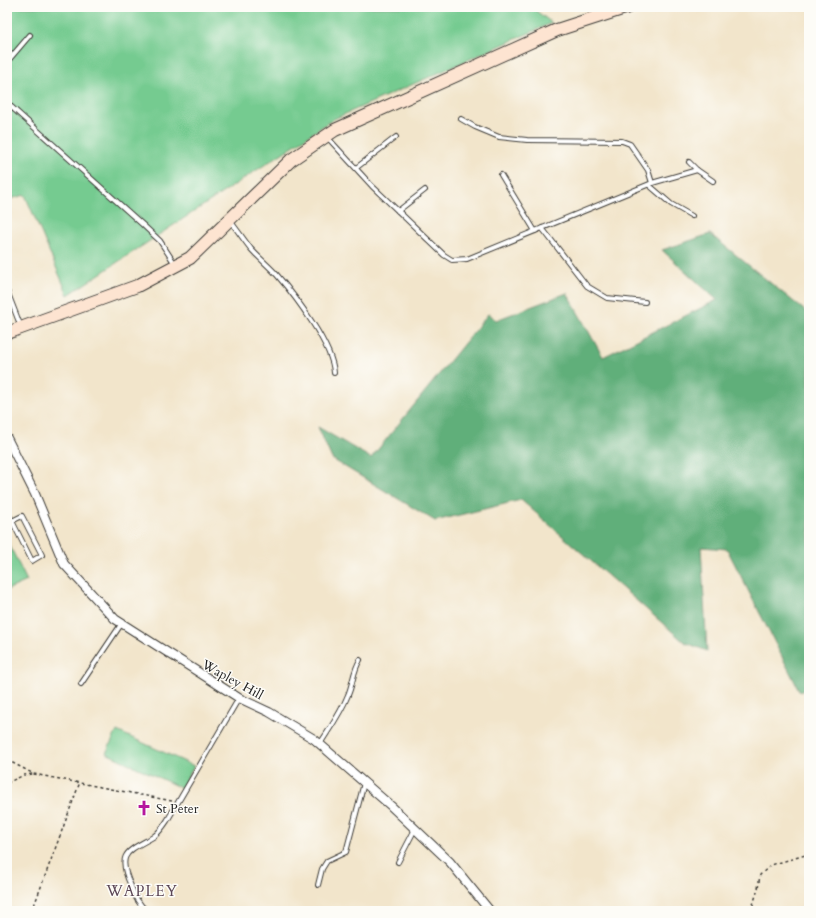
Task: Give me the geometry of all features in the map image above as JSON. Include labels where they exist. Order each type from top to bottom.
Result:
[{"type":"main road","points":[[7,333],[137,286],[190,258],[291,160],[335,130],[557,30],[628,7]]},
{"type":"street","name":"Wapley Hill","points":[[7,438],[35,494],[64,564],[115,619],[239,698],[269,712],[320,744],[364,782],[450,862],[490,911]]},
{"type":"lane","points":[[7,62],[30,35]]},
{"type":"lane","points":[[7,103],[144,225],[160,242],[176,266]]},
{"type":"lane","points":[[461,119],[475,128],[499,137],[527,140],[610,141],[630,144],[648,170],[650,184],[670,204],[692,216]]},
{"type":"lane","points":[[326,136],[444,256],[452,260],[467,259],[650,184],[697,170]]},
{"type":"lane","points":[[356,168],[396,137]]},
{"type":"lane","points":[[689,162],[697,170],[713,181]]},
{"type":"lane","points":[[501,175],[535,231]]},
{"type":"lane","points":[[398,210],[425,190]]},
{"type":"lane","points":[[229,220],[250,248],[278,276],[303,310],[324,343],[332,359],[334,373]]},
{"type":"lane","points":[[542,228],[587,286],[607,298],[646,302]]},
{"type":"lane","points":[[7,291],[8,299],[21,328]]},
{"type":"lane","points":[[7,497],[7,504]]},
{"type":"lane","points":[[7,511],[12,521],[32,561],[42,555],[22,516],[12,521]]},
{"type":"lane","points":[[81,684],[122,624]]},
{"type":"lane","points":[[320,744],[338,716],[349,694],[353,674],[360,660]]},
{"type":"lane","points":[[145,910],[140,905],[124,871],[124,860],[133,847],[160,831],[239,698]]},
{"type":"lane","points":[[318,885],[322,869],[327,861],[346,852],[364,782]]},
{"type":"lane","points":[[398,862],[415,829]]},
{"type":"path","points":[[7,760],[34,774]]},
{"type":"path","points":[[7,783],[24,774],[34,774],[178,802]]},
{"type":"path","points":[[32,911],[80,782]]},
{"type":"path","points":[[751,911],[758,889],[760,875],[771,865],[809,854]]},
{"type":"green space","points":[[7,7],[531,7],[552,23],[334,119],[68,295],[25,195],[7,200]]},
{"type":"green space","points":[[710,234],[809,314],[809,687],[800,692],[727,549],[701,547],[707,651],[684,642],[521,500],[435,521],[332,459],[318,427],[371,458],[488,314],[496,320],[567,293],[603,357],[717,300],[662,250]]},
{"type":"green space","points":[[7,540],[27,581],[7,590]]},
{"type":"green space","points":[[117,731],[194,766],[181,788],[106,753]]},
{"type":"place","name":"St Peter","points":[[144,808]]},
{"type":"district","name":"WAPLEY","points":[[142,891]]}]
